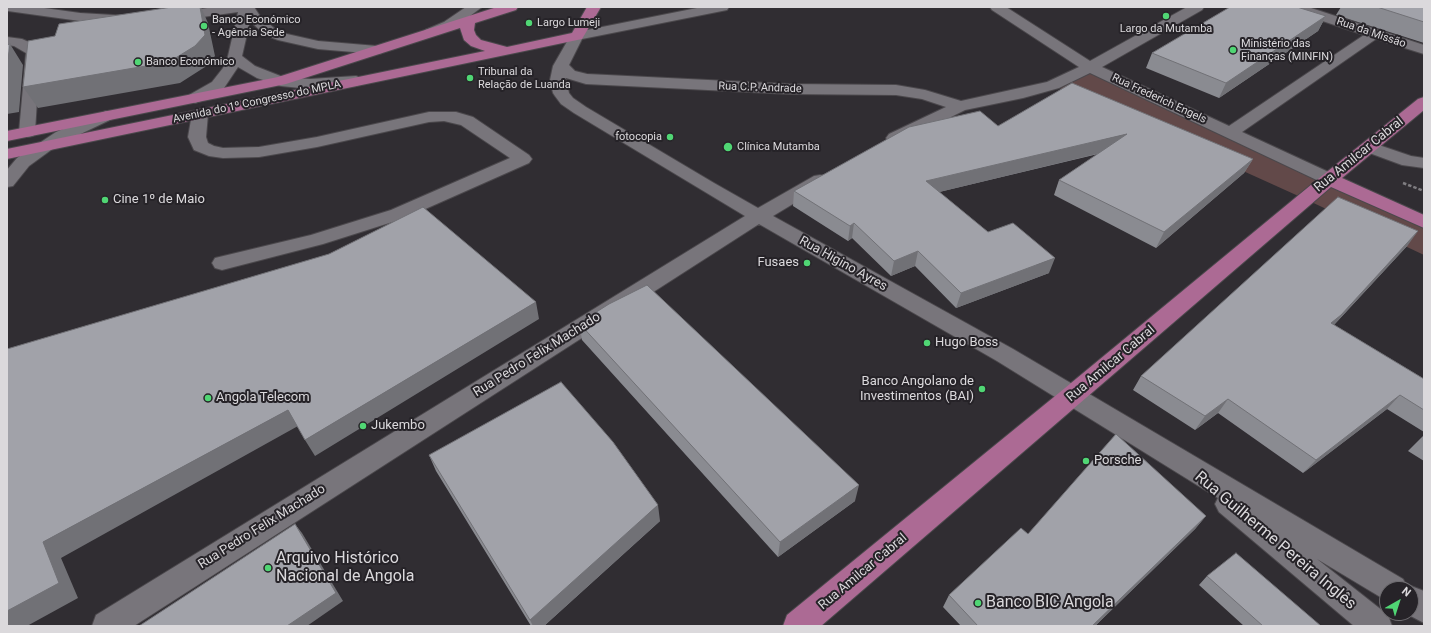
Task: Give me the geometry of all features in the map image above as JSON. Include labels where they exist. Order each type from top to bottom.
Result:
[{"type":"main road","points":[[511,7],[469,20],[467,30],[469,37],[476,43],[486,47],[507,51],[575,41],[594,7]]},
{"type":"main road","name":"Avenida do 1º Congresso do MPLA","points":[[7,154],[45,146],[197,106],[281,81],[469,20]]},
{"type":"main road","name":"Avenida do 1º Congresso do MPLA","points":[[7,136],[106,116],[197,106],[356,81],[507,51]]},
{"type":"main road","name":"Rua Amilcar Cabral","points":[[798,626],[1329,179],[1424,102]]},
{"type":"main road","points":[[1329,179],[1424,222]]},
{"type":"street","points":[[8,7],[38,9],[80,17],[144,19]]},
{"type":"street","points":[[162,19],[242,7]]},
{"type":"street","points":[[247,7],[255,19],[270,32],[282,37],[318,45],[377,50]]},
{"type":"street","points":[[222,263],[316,240],[398,214],[523,159],[467,121],[444,116],[429,117],[317,142],[259,152],[223,153],[209,151],[200,146],[197,137],[197,106],[208,92],[218,85],[230,68],[235,56],[247,7]]},
{"type":"street","points":[[469,20],[476,7]]},
{"type":"street","points":[[430,33],[449,24],[476,7]]},
{"type":"street","points":[[575,41],[722,7]]},
{"type":"street","name":"Rua Frederich Engels","points":[[997,7],[1090,67],[1329,179]]},
{"type":"street","points":[[876,148],[960,106],[1053,85],[1090,67],[1197,7]]},
{"type":"street","name":"Rua da Missão","points":[[1295,7],[1424,50]]},
{"type":"street","points":[[1230,133],[1374,34]]},
{"type":"street","points":[[7,40],[28,46],[33,52],[27,132]]},
{"type":"street","name":"Rua Higino Ayres","points":[[575,41],[561,66],[558,80],[561,93],[567,101],[757,217],[1005,355],[1074,395],[1173,457]]},
{"type":"street","points":[[235,56],[243,65],[250,69],[262,75],[281,81],[310,84],[356,81]]},
{"type":"street","name":"Rua C.P. Andrade","points":[[561,66],[570,74],[586,79],[789,89],[896,90],[925,95],[960,106]]},
{"type":"street","points":[[7,182],[23,162],[45,146],[62,136],[106,116]]},
{"type":"street","points":[[1370,147],[1408,162],[1424,163]]},
{"type":"street","name":"Rua Pedro Felix Machado","points":[[107,626],[757,217],[835,171]]},
{"type":"street","points":[[1173,457],[1380,581]]},
{"type":"street","name":"Rua Guilherme Pereira Inglês","points":[[1173,457],[1377,626]]},
{"type":"path","points":[[1396,180],[1424,191]]},
{"type":"shaded area","points":[[1090,67],[1424,224],[1424,255],[1305,199],[1053,85]]},
{"type":"building","points":[[172,7],[200,7],[205,35],[195,46],[169,62],[23,87],[28,41],[55,36],[59,24]]},
{"type":"building","name":"Ministério das Finanças (MINFIN)","points":[[1230,7],[1297,7],[1326,16],[1226,83],[1152,53]]},
{"type":"building","points":[[1377,7],[1424,7],[1424,22]]},
{"type":"building","points":[[10,44],[7,67],[7,45]]},
{"type":"building","points":[[1072,83],[1253,159],[1164,232],[1059,180],[1127,134],[926,181],[988,232],[1013,223],[1055,258],[961,293],[918,251],[894,261],[854,223],[850,226],[794,191],[909,127],[980,111],[998,126]]},
{"type":"building","points":[[1338,197],[1418,231],[1341,315],[1331,323],[1424,379],[1424,410],[1400,395],[1316,460],[1228,399],[1205,416],[1141,376]]},
{"type":"building","name":"Angola Telecom","points":[[423,207],[536,302],[305,440],[288,410],[43,542],[59,583],[7,611],[7,349],[329,254]]},
{"type":"building","points":[[647,285],[859,485],[780,542],[579,323],[609,304]]},
{"type":"building","points":[[561,382],[613,442],[658,505],[530,620],[429,455]]},
{"type":"building","points":[[1116,434],[1206,516],[1092,626],[978,626],[949,595],[1021,528],[1028,534]]},
{"type":"building","points":[[295,524],[336,593],[287,626],[139,626]]},
{"type":"building","points":[[1236,553],[1321,626],[1263,626],[1207,576]]},
{"type":"place","name":"Largo da Mutamba","points":[[1166,16]]},
{"type":"place","name":"Largo Lumeji","points":[[529,23]]},
{"type":"place","name":"Banco Económico - Agência Sede","points":[[204,26]]},
{"type":"place","name":"Ministério das Finanças (MINFIN)","points":[[1233,50]]},
{"type":"place","name":"Banco Económico","points":[[138,62]]},
{"type":"place","name":"Tribunal da Relação de Luanda","points":[[470,78]]},
{"type":"place","name":"fotocopia","points":[[670,137]]},
{"type":"place","name":"Clínica Mutamba","points":[[728,147]]},
{"type":"place","name":"Cine 1º de Maio","points":[[105,200]]},
{"type":"place","name":"Fusaes","points":[[807,263]]},
{"type":"place","name":"Hugo Boss","points":[[927,343]]},
{"type":"place","name":"Banco Angolano de Investimentos (BAI)","points":[[982,389]]},
{"type":"place","name":"Angola Telecom","points":[[208,398]]},
{"type":"place","name":"Jukembo","points":[[363,426]]},
{"type":"place","name":"Porsche","points":[[1086,461]]},
{"type":"place","name":"Arquivo Histórico Nacional de Angola","points":[[268,568]]},
{"type":"place","name":"Banco BIC Angola","points":[[978,603]]}]
